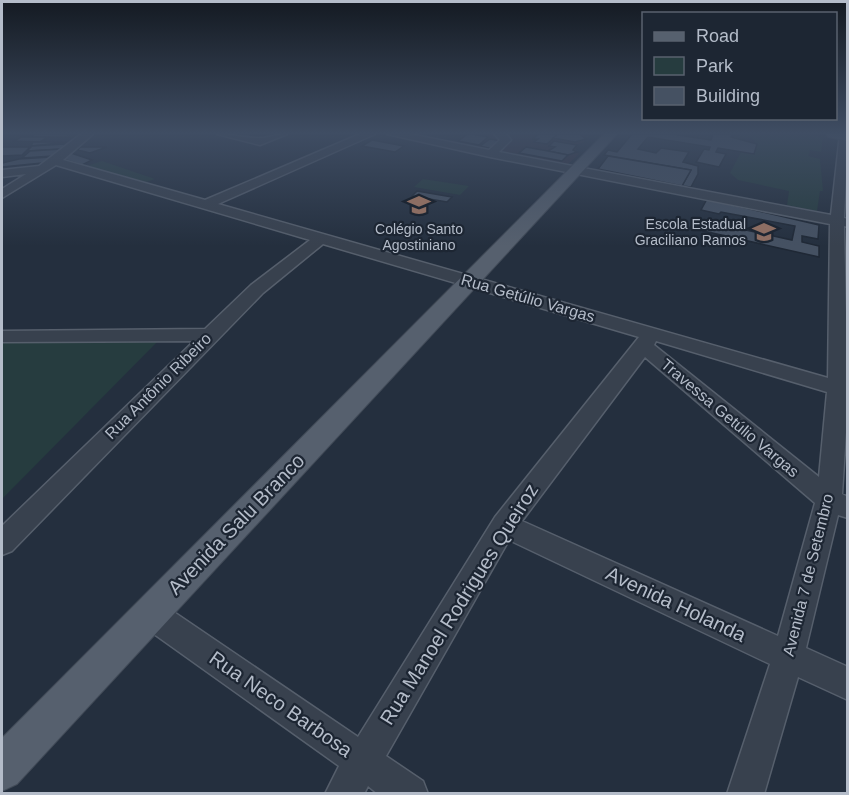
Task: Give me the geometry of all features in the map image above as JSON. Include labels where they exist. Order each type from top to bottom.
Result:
[{"type":"main road","name":"Avenida Salu Branco","points":[[2,769],[578,171]]},
{"type":"street","points":[[2,173],[18,171]]},
{"type":"street","points":[[2,194],[38,171]]},
{"type":"street","name":"Rua Getúlio Vargas","points":[[108,171],[155,181],[209,203],[471,281],[647,340],[843,389]]},
{"type":"street","points":[[209,203],[283,171]]},
{"type":"street","points":[[579,171],[842,222]]},
{"type":"street","name":"Avenida 7 de Setembro","points":[[745,794],[838,504],[843,389],[842,171]]},
{"type":"street","name":"Rua Antônio Ribeiro","points":[[2,543],[257,289],[321,238]]},
{"type":"street","points":[[2,336],[210,335]]},
{"type":"street","name":"Travessa Getúlio Vargas","points":[[647,340],[838,504]]},
{"type":"street","name":"Rua Manoel Rodrigues Queiroz","points":[[343,794],[504,525],[647,340]]},
{"type":"street","name":"Avenida Holanda","points":[[504,525],[848,684]]},
{"type":"street","name":"Rua Neco Barbosa","points":[[151,614],[410,794]]},
{"type":"green space","points":[[106,171],[132,171],[155,179],[146,182]]},
{"type":"green space","points":[[731,171],[821,171],[823,191],[820,191],[817,211],[787,205],[789,191],[738,180],[730,173]]},
{"type":"green space","points":[[423,179],[469,186],[460,195],[414,187]]},
{"type":"green space","points":[[159,340],[2,499],[2,341]]},
{"type":"building","points":[[608,171],[690,171],[682,186]]},
{"type":"building","points":[[690,171],[698,171],[691,187],[682,186]]},
{"type":"building","points":[[417,191],[452,197],[447,202],[412,196]]},
{"type":"building","name":"Escola Estadual Graciliano Ramos","points":[[707,199],[819,225],[818,239],[802,236],[802,242],[819,246],[819,257],[690,228],[695,219],[792,240],[795,226],[701,210]]},
{"type":"place","name":"Colégio Santo Agostiniano","points":[[419,205]]},
{"type":"place","name":"Escola Estadual Graciliano Ramos","points":[[764,232]]}]
